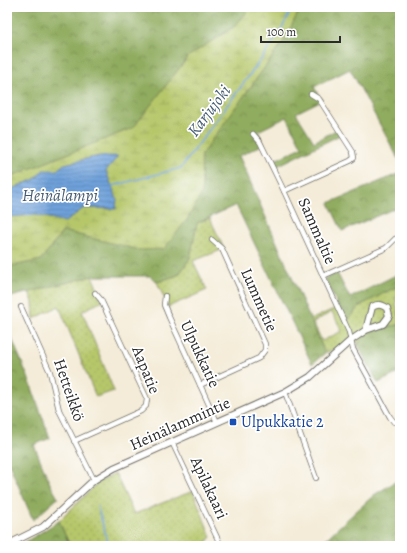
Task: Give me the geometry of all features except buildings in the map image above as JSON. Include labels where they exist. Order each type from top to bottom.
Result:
[{"type":"street","points":[[284,191],[354,158],[353,152],[319,99],[311,94]]},
{"type":"street","name":"Sammaltie","points":[[253,134],[260,142],[284,191],[349,332],[350,341],[390,417],[394,422],[400,422]]},
{"type":"street","points":[[323,276],[386,248],[395,239]]},
{"type":"street","name":"Lummetie","points":[[200,385],[259,358],[265,350],[265,344],[222,249],[212,240]]},
{"type":"street","name":"Aapatie","points":[[74,441],[141,411],[146,406],[147,399],[101,300],[95,293]]},
{"type":"street","name":"Ulpukkatie","points":[[165,296],[164,305],[217,422]]},
{"type":"street","name":"Heinälammintie","points":[[9,544],[43,527],[94,480],[114,468],[285,392],[310,377],[350,341],[366,330],[379,326],[387,320],[389,316],[387,308],[382,305],[372,307],[366,330]]},
{"type":"street","name":"Hetteikkö","points":[[22,307],[50,372],[59,410],[94,480]]},
{"type":"street","points":[[285,392],[316,478]]},
{"type":"street","name":"Apilakaari","points":[[172,442],[221,546]]},
{"type":"street","points":[[7,536],[9,544]]},
{"type":"green space","points":[[7,7],[251,7],[235,26],[189,56],[133,128],[7,178]]},
{"type":"green space","points":[[251,7],[301,7],[283,42],[201,155],[202,193],[188,218],[164,249],[140,250],[63,231],[41,260],[7,267],[7,217],[13,215],[43,170],[35,179],[7,191],[7,178],[133,128],[189,56],[235,26]]},
{"type":"green space","points":[[301,7],[400,7],[400,162],[350,69],[314,87],[322,100],[296,113],[314,142],[336,130],[340,135],[275,167],[273,161],[302,147],[287,117],[258,131],[264,144],[239,156],[325,353],[312,364],[236,205],[197,223],[190,258],[178,275],[157,282],[150,276],[92,276],[7,298],[7,267],[41,260],[63,231],[140,250],[202,193],[201,155],[283,42]]},
{"type":"green space","points":[[400,173],[400,206],[342,231],[329,203]]},
{"type":"green space","points":[[210,218],[224,249],[193,261],[207,290],[168,307],[157,282],[178,275],[190,258],[197,223]]},
{"type":"green space","points":[[337,273],[350,298],[400,273],[400,285],[359,306],[346,322],[325,279]]},
{"type":"green space","points":[[92,276],[103,301],[82,311],[114,391],[96,397],[59,306],[34,319],[33,302],[29,292]]},
{"type":"green space","points":[[400,285],[400,295],[396,297],[400,325],[389,326],[360,341],[358,346],[356,341],[325,353],[310,320],[338,307],[347,322],[359,306]],"holes":[[[332,312],[342,331],[322,341],[313,322]]]},
{"type":"green space","points":[[400,325],[400,372],[378,383],[358,346],[364,337],[376,330]]},
{"type":"green space","points":[[7,327],[28,377],[50,438],[34,445],[51,486],[58,498],[33,520],[7,459]]},
{"type":"green space","points":[[115,473],[134,514],[193,491],[211,537],[203,546],[70,546],[59,521],[99,482]]},
{"type":"green space","points":[[400,479],[400,546],[318,546],[374,495]]},
{"type":"green space","points":[[59,521],[70,546],[19,546]]},
{"type":"water","name":"Heinälampi","points":[[99,156],[118,156],[106,171],[117,199],[116,209],[84,208],[65,222],[36,215],[7,217],[7,191],[35,179],[43,170],[57,170],[64,164]]},
{"type":"waterway","name":"Karjujoki","points":[[112,186],[181,168],[278,35],[293,7]]},
{"type":"waterway","points":[[97,505],[109,546]]},
{"type":"place","name":"Ulpukkatie 2","points":[[233,422]]}]
